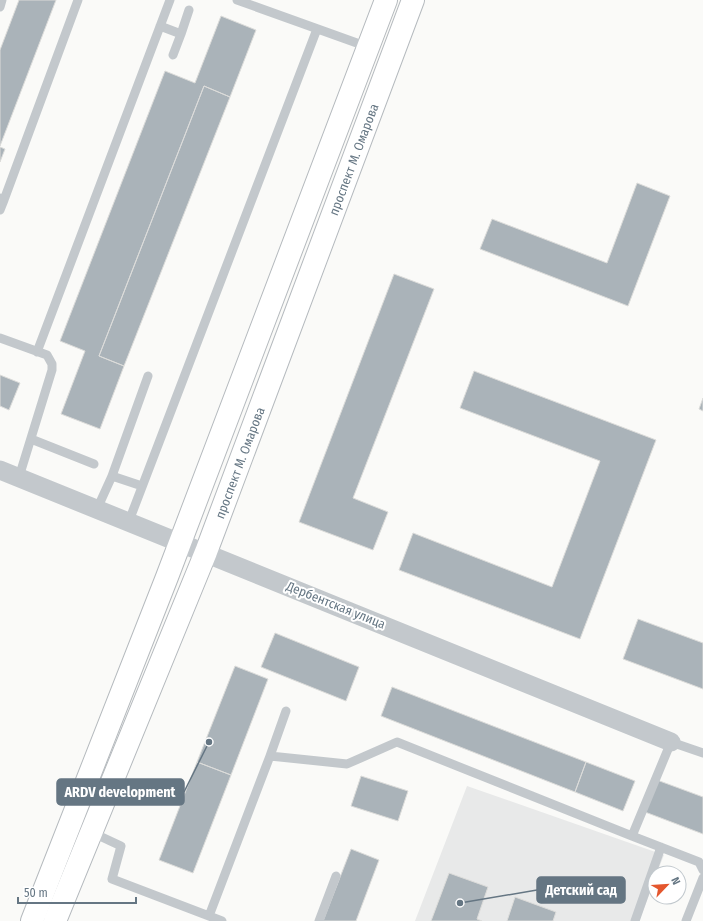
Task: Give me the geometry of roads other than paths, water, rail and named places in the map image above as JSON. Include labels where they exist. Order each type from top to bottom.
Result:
[{"type":"main road","name":"проспект М. Омарова","points":[[32,921],[180,542],[386,0]]},
{"type":"main road","name":"проспект М. Омарова","points":[[55,921],[206,552],[413,0]]},
{"type":"street","name":"Дербентская улица","points":[[6,475],[129,521],[671,742]]},
{"type":"lane","points":[[0,7],[2,0]]},
{"type":"lane","points":[[0,210],[2,199],[78,0]]},
{"type":"lane","points":[[37,352],[170,0]]},
{"type":"lane","points":[[237,0],[368,47]]},
{"type":"lane","points":[[173,55],[189,10]]},
{"type":"lane","points":[[160,26],[181,34]]},
{"type":"lane","points":[[129,521],[317,29]]},
{"type":"lane","points":[[0,338],[47,355],[52,364],[52,370],[31,439],[6,475]]},
{"type":"lane","points":[[97,509],[112,476],[148,376]]},
{"type":"lane","points":[[31,439],[94,464]]},
{"type":"lane","points":[[112,476],[142,486]]},
{"type":"lane","points":[[209,916],[286,711]]},
{"type":"lane","points":[[270,756],[347,764],[397,742],[699,862],[703,870]]},
{"type":"lane","points":[[632,836],[671,742],[703,753]]},
{"type":"lane","points":[[91,832],[121,846],[112,879],[222,921]]},
{"type":"lane","points":[[635,921],[661,847]]},
{"type":"lane","points":[[319,921],[336,876]]},
{"type":"lane","points":[[686,921],[703,878]]},
{"type":"place","name":"ARDV development","points":[[209,742]]},
{"type":"place","name":"Детский сад","points":[[460,903]]}]
